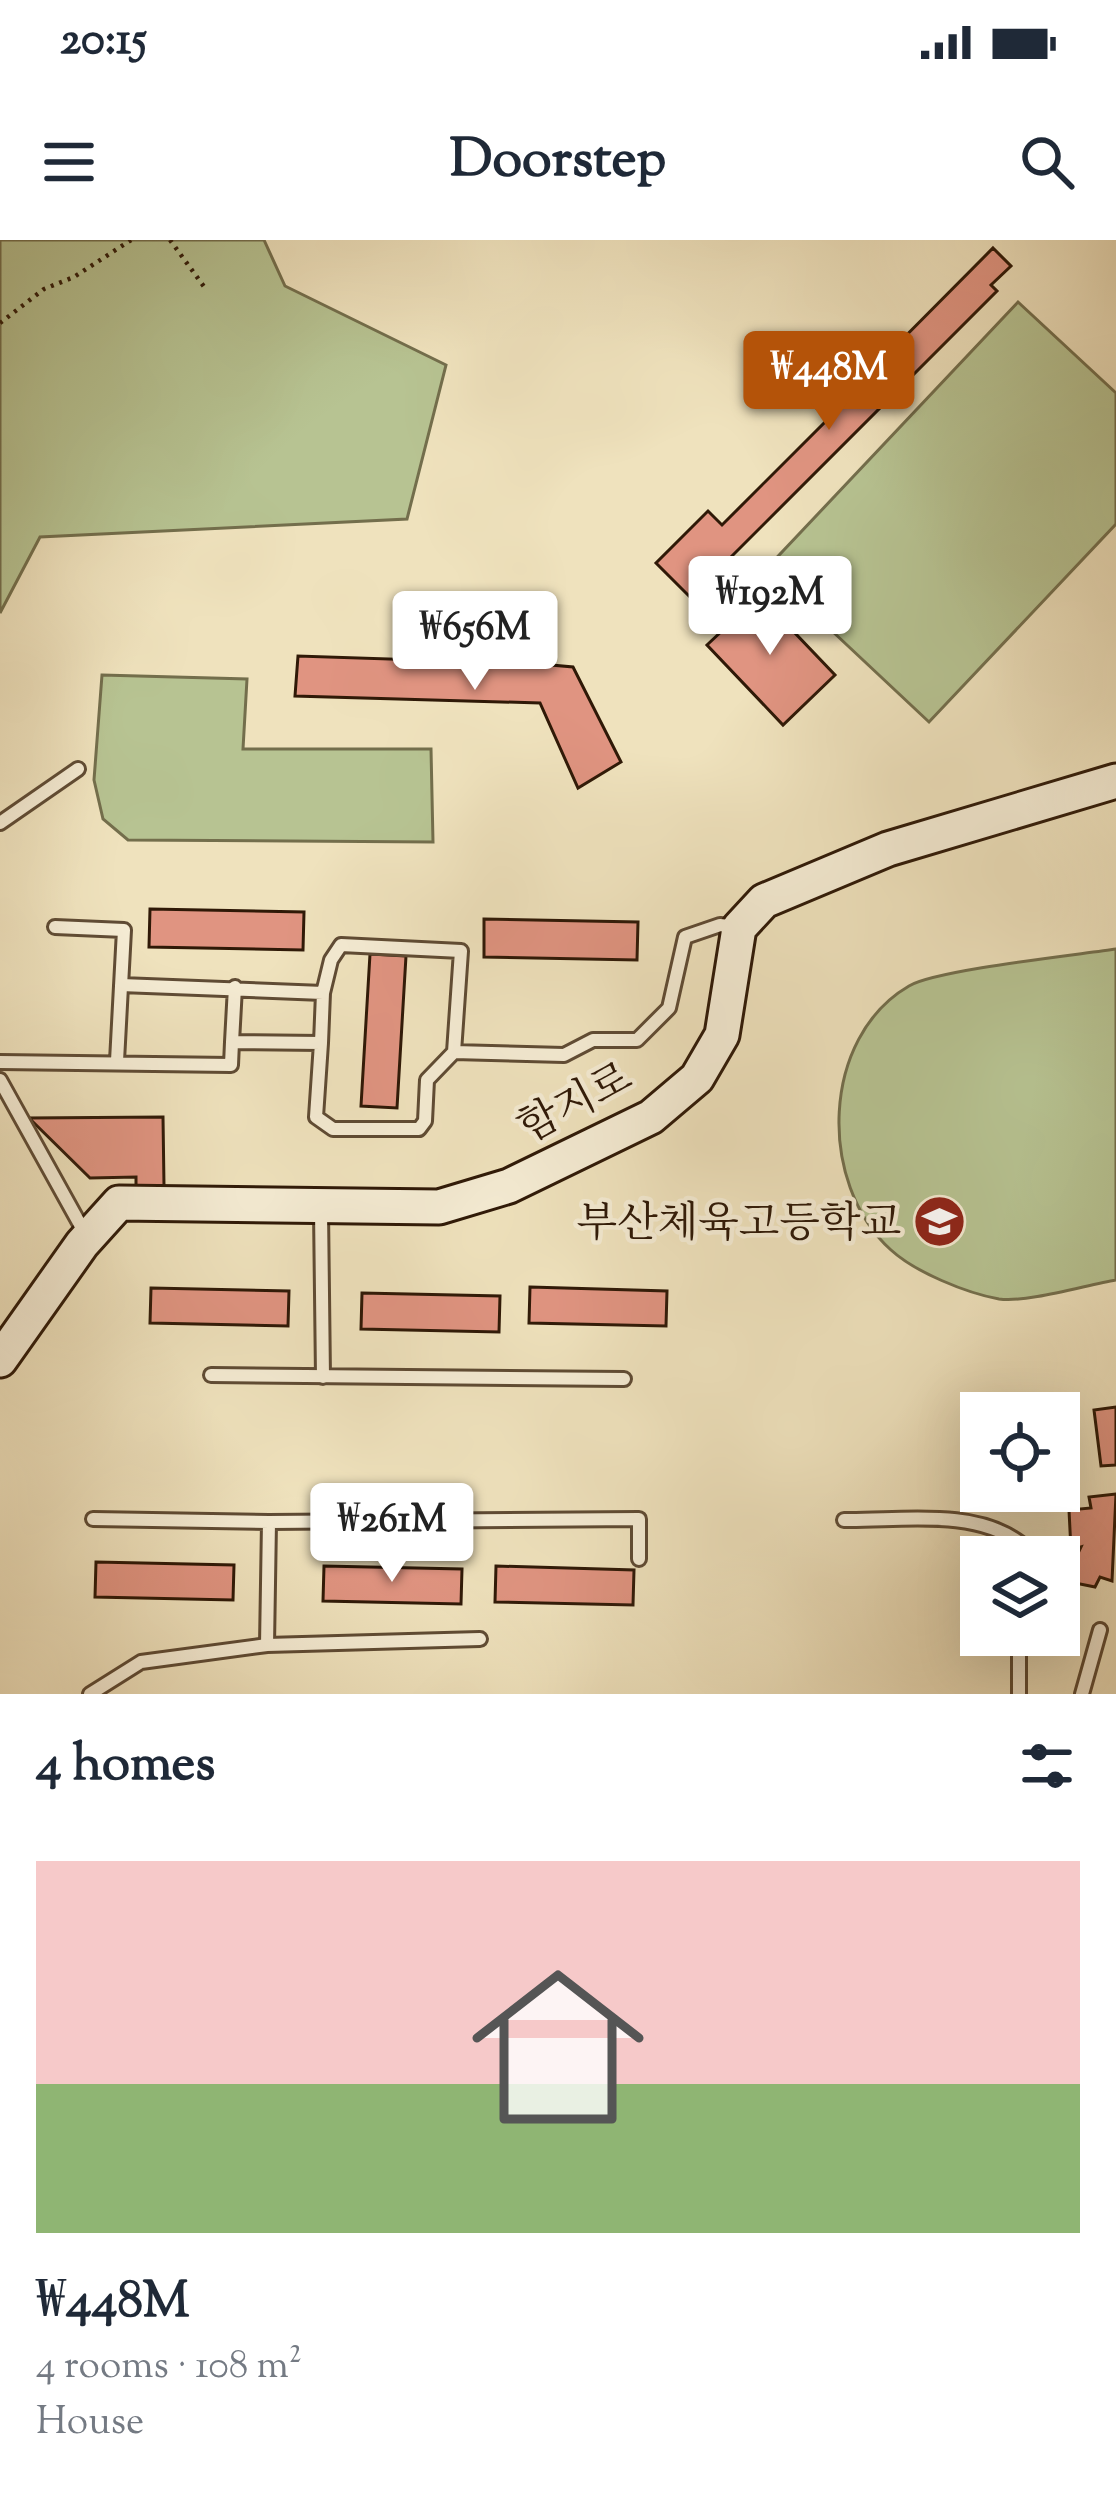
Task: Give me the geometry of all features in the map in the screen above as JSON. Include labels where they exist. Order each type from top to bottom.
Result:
[{"type":"street","points":[[739,928],[764,901],[888,849],[1116,781]]},
{"type":"street","name":"함지로","points":[[0,1360],[119,1203],[439,1208],[509,1186],[651,1117],[697,1078],[722,1035],[739,928]]},
{"type":"lane","points":[[0,823],[78,769]]},
{"type":"lane","points":[[454,1052],[564,1054],[592,1040],[637,1040],[669,1008],[686,937],[720,925],[739,928]]},
{"type":"lane","points":[[55,927],[124,930],[117,1061]]},
{"type":"lane","points":[[341,945],[461,951],[454,1052],[427,1079],[425,1121],[419,1129],[333,1129],[316,1117],[323,993],[331,960],[341,945]]},
{"type":"lane","points":[[121,985],[323,993]]},
{"type":"lane","points":[[0,1062],[231,1065],[235,987]]},
{"type":"lane","points":[[232,1042],[321,1043]]},
{"type":"lane","points":[[0,1080],[88,1238]]},
{"type":"lane","points":[[321,1207],[323,1377]]},
{"type":"lane","points":[[211,1375],[624,1378]]},
{"type":"lane","points":[[93,1519],[639,1520],[639,1559]]},
{"type":"lane","points":[[844,1520],[977,1522],[1011,1536]]},
{"type":"lane","points":[[268,1645],[269,1522]]},
{"type":"lane","points":[[1082,1694],[1100,1630]]},
{"type":"lane","points":[[90,1694],[141,1662],[268,1645],[480,1639]]},
{"type":"lane","points":[[1019,1656],[1019,1694]]},
{"type":"path","points":[[170,240],[206,288]]},
{"type":"path","points":[[0,323],[44,289],[128,242]]},
{"type":"green space","points":[[0,240],[264,240],[285,286],[446,365],[407,519],[40,537],[0,613]]},
{"type":"green space","points":[[1018,302],[1116,393],[1116,524],[929,722],[766,569]]},
{"type":"green space","points":[[102,675],[247,679],[243,749],[431,749],[433,842],[128,840],[103,819],[94,780]]},
{"type":"green space","points":[[1116,949],[1116,1280],[1040,1296],[999,1299],[942,1280],[901,1258],[867,1222],[850,1188],[841,1150],[839,1112],[845,1074],[859,1039],[880,1009],[924,980]]},
{"type":"building","points":[[993,248],[1011,266],[991,285],[997,291],[713,575],[719,581],[696,603],[656,563],[708,511],[722,525],[828,419],[810,402],[831,382],[850,392]]},
{"type":"building","points":[[752,588],[835,675],[783,725],[707,645],[741,613],[734,605]]},
{"type":"building","points":[[421,643],[435,643],[431,660],[492,663],[495,643],[527,643],[529,663],[573,667],[621,762],[578,788],[540,703],[295,696],[298,656],[419,660]]},
{"type":"building","points":[[150,909],[304,912],[303,950],[149,947]]},
{"type":"building","points":[[484,919],[638,922],[637,960],[484,957]]},
{"type":"building","points":[[370,954],[406,956],[397,1108],[361,1106]]},
{"type":"building","points":[[163,1117],[164,1186],[136,1186],[136,1177],[90,1178],[29,1118]]},
{"type":"building","points":[[530,1287],[667,1291],[666,1326],[529,1323]]},
{"type":"building","points":[[151,1288],[289,1291],[288,1326],[150,1323]]},
{"type":"building","points":[[362,1293],[500,1296],[499,1332],[361,1329]]},
{"type":"building","points":[[1116,1407],[1116,1465],[1101,1466],[1094,1410]]},
{"type":"building","points":[[1116,1494],[1112,1581],[1100,1577],[1095,1587],[1080,1584],[1080,1536],[1070,1536],[1069,1512],[1091,1508],[1089,1497]]},
{"type":"building","points":[[96,1562],[234,1565],[233,1600],[95,1597]]},
{"type":"building","points":[[324,1566],[462,1569],[461,1604],[323,1601]]},
{"type":"building","points":[[496,1566],[634,1570],[633,1605],[495,1602]]},
{"type":"place","name":"부산체육고등학교","points":[[940,1221]]}]
